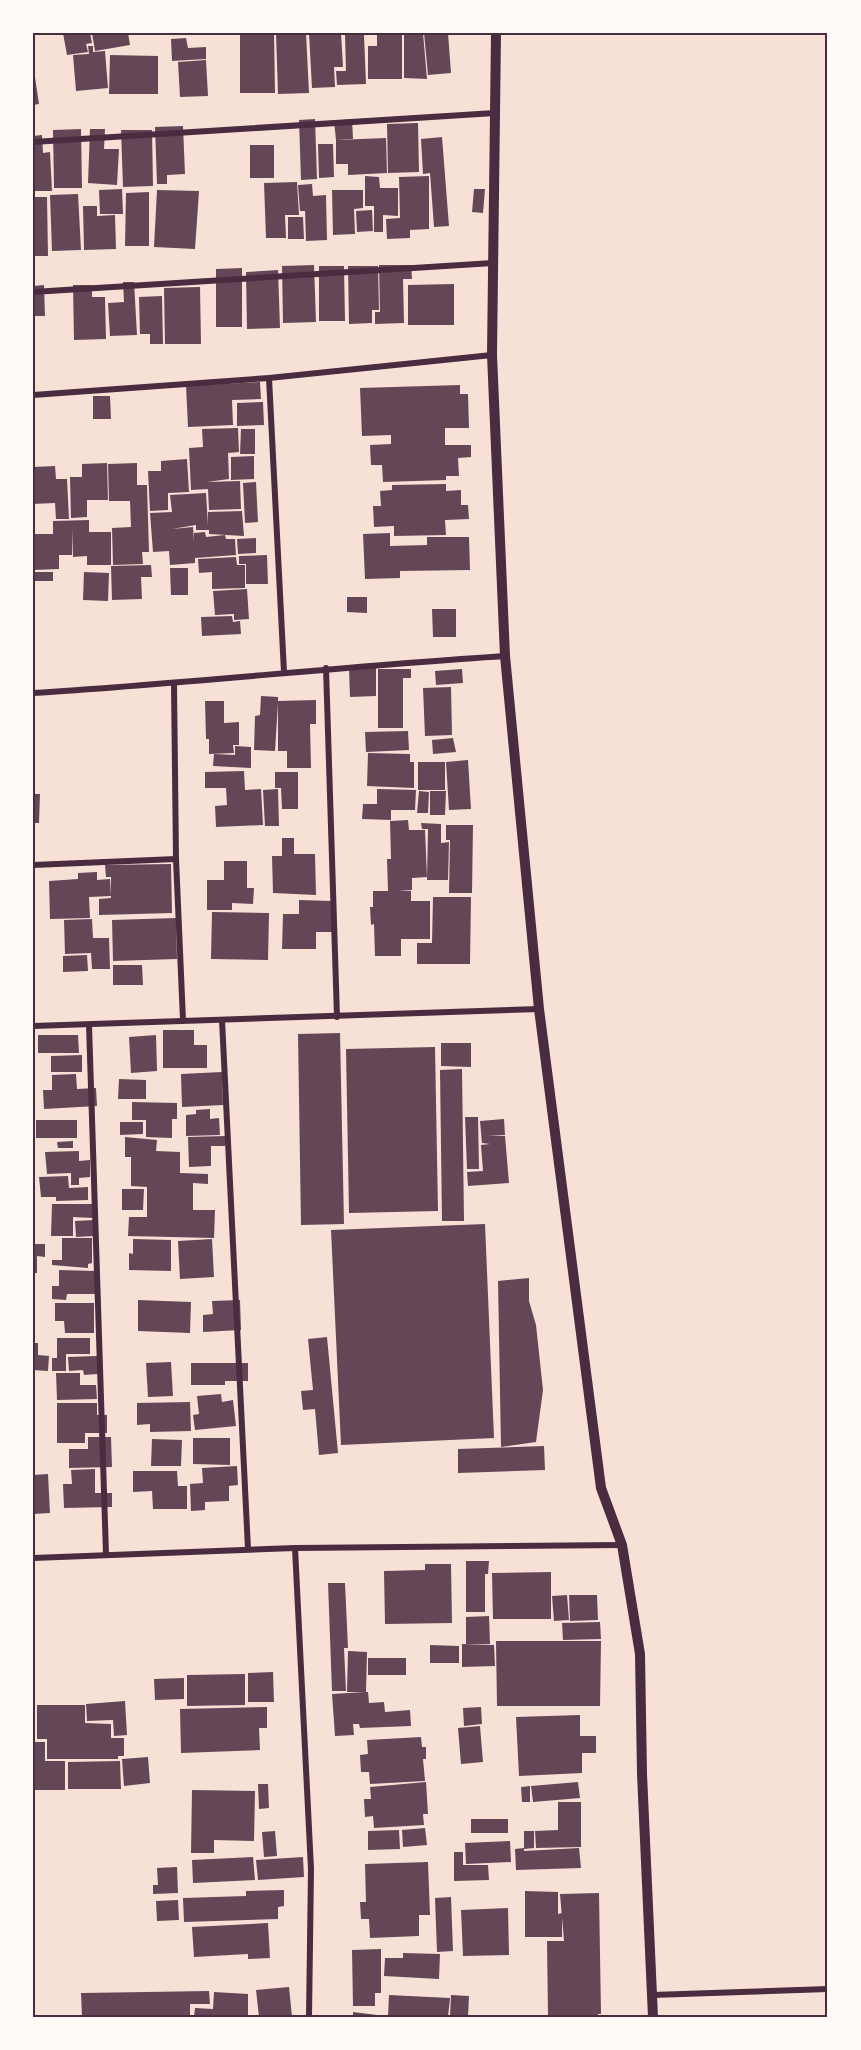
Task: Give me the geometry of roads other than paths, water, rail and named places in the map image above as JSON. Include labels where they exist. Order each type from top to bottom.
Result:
[{"type":"street","points":[[496,33],[492,355],[505,656],[539,1009],[601,1488],[622,1545],[640,1654],[642,1774],[653,2017]]},
{"type":"street","points":[[33,142],[495,113]]},
{"type":"street","points":[[33,292],[493,263]]},
{"type":"street","points":[[33,395],[269,378],[492,355]]},
{"type":"street","points":[[269,378],[284,672]]},
{"type":"street","points":[[33,693],[174,684],[326,668],[505,656]]},
{"type":"street","points":[[326,668],[337,1017]]},
{"type":"street","points":[[174,684],[176,859],[183,1020]]},
{"type":"street","points":[[33,865],[176,859]]},
{"type":"street","points":[[33,1026],[539,1009]]},
{"type":"street","points":[[222,1020],[248,1549]]},
{"type":"street","points":[[89,1025],[106,1554]]},
{"type":"street","points":[[33,1558],[248,1549],[622,1545]]},
{"type":"street","points":[[295,1548],[311,1869],[309,2017]]},
{"type":"street","points":[[652,1995],[828,1989]]}]
